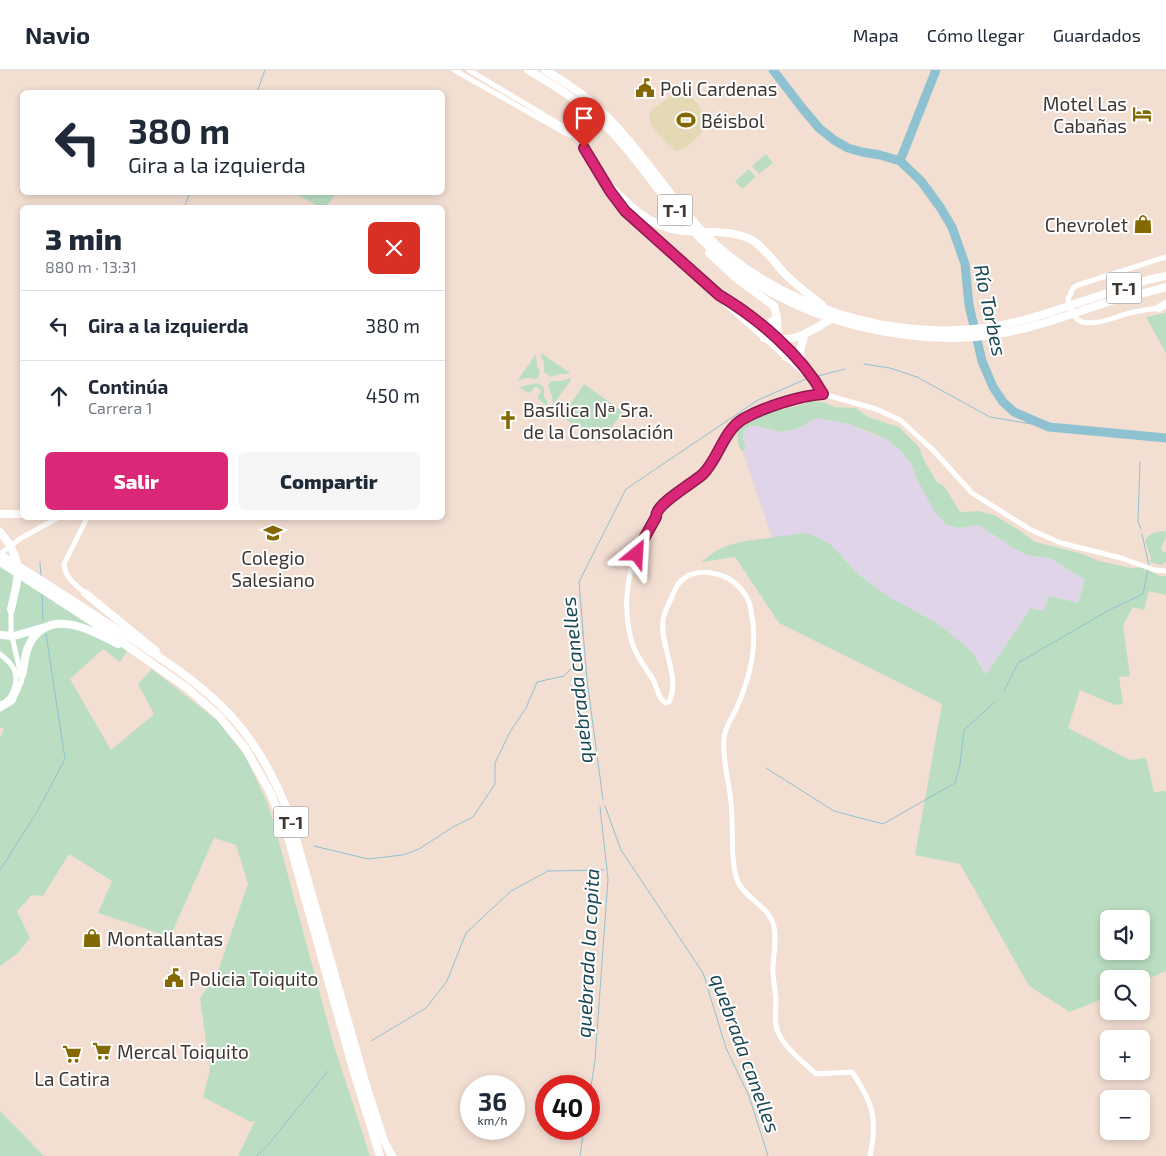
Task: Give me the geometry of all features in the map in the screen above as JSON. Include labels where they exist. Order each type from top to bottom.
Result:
[{"type":"highway","name":"T-1","points":[[528,70],[560,88],[592,113],[611,132],[672,207],[712,250],[743,274],[777,296],[805,309],[833,318],[844,318],[905,328],[958,330],[1022,321],[1166,276]]},
{"type":"highway","name":"T-1","points":[[545,70],[567,83],[596,106],[631,144],[702,231],[733,259],[782,291],[844,318],[892,333],[962,338],[1024,329],[1119,299],[1163,289]]},
{"type":"highway","points":[[600,176],[644,216],[665,227],[678,230],[730,233],[754,242],[767,252],[793,282],[827,310]]},
{"type":"highway","points":[[672,207],[675,214],[700,244],[731,273],[774,306],[777,318],[778,340],[786,357]]},
{"type":"highway","points":[[764,327],[777,318]]},
{"type":"highway","points":[[764,338],[778,340],[804,336],[833,318]]},
{"type":"highway","points":[[801,363],[800,351],[804,336]]},
{"type":"highway","points":[[0,514],[20,514]]},
{"type":"highway","points":[[0,532],[10,544],[18,560],[17,579],[11,609]]},
{"type":"highway","name":"T-1","points":[[0,554],[187,688],[230,727],[250,754],[270,792],[287,834],[350,1060],[380,1156]]},
{"type":"highway","name":"T-1","points":[[0,562],[46,587],[172,666],[199,686],[232,717],[258,752],[280,792],[297,839],[366,1085],[384,1141],[392,1156]]},
{"type":"highway","points":[[85,593],[150,645],[172,666]]},
{"type":"highway","points":[[22,676],[24,660],[33,639],[39,632],[56,624]]},
{"type":"highway","points":[[2,636],[23,634],[56,624],[76,624],[146,657]]},
{"type":"street","points":[[454,70],[566,134],[574,136]]},
{"type":"street","points":[[469,70],[569,130],[584,148],[600,176],[625,211],[719,295],[764,327],[778,340],[801,363],[821,394]]},
{"type":"street","points":[[1164,307],[1097,322],[1084,322],[1076,318],[1068,299],[1073,288],[1078,284],[1166,256]]},
{"type":"street","points":[[719,295],[725,304],[808,374]]},
{"type":"street","points":[[870,1156],[874,1122],[867,1098],[852,1072],[816,1074],[792,1051],[777,1030],[774,1015],[776,1000],[773,971],[774,925],[763,908],[746,894],[737,878],[724,741],[725,730],[743,692],[751,660],[754,631],[751,611],[746,597],[740,587],[721,574],[694,574],[680,582],[663,619],[662,630],[673,684],[672,696],[669,702],[666,703],[660,698],[655,682],[634,648],[626,610],[627,597],[633,566],[641,544],[656,517],[656,513],[671,497],[684,490],[712,464],[731,430],[741,420],[778,405],[821,394],[876,409],[900,420],[933,450],[972,493],[1032,530],[1061,543],[1120,558],[1155,570],[1166,571]]},
{"type":"street","points":[[0,554],[21,538],[54,520]]},
{"type":"street","points":[[85,593],[68,577],[64,571],[64,564],[86,520]]},
{"type":"street","points":[[0,709],[10,704],[16,696],[22,676],[11,632],[11,609]]},
{"type":"street","points":[[0,654],[14,667],[16,678],[12,695],[4,703],[0,704]]},
{"type":"shaded area","points":[[817,418],[849,424],[891,442],[903,453],[912,466],[916,477],[926,493],[959,528],[979,525],[1015,549],[1027,555],[1052,559],[1085,580],[1078,604],[1049,597],[1043,611],[1031,608],[986,676],[978,660],[860,576],[844,558],[806,533],[772,538],[743,452],[746,447],[743,432],[750,426],[757,426],[781,432],[796,429]]},
{"type":"green space","points":[[766,154],[773,163],[759,174],[752,166]]},
{"type":"green space","points":[[749,169],[756,177],[742,189],[735,181]]},
{"type":"green space","points":[[298,195],[335,195],[327,205],[316,205]]},
{"type":"green space","points":[[1166,313],[1166,353],[1146,317]]},
{"type":"green space","points":[[536,354],[540,373],[537,379],[527,378],[517,381]]},
{"type":"green space","points":[[542,354],[569,372],[569,374],[551,377],[544,372],[544,362],[540,355]]},
{"type":"green space","points":[[570,378],[571,380],[553,405],[548,386],[551,381],[562,381]]},
{"type":"green space","points":[[537,383],[544,387],[544,397],[547,400],[547,406],[538,399],[541,392],[539,388],[534,387],[528,393],[519,387]]},
{"type":"green space","points":[[584,384],[623,412],[600,443],[562,417]]},
{"type":"green space","points":[[813,401],[826,403],[834,407],[856,408],[868,417],[899,427],[919,447],[925,462],[937,482],[944,486],[960,512],[980,511],[996,516],[1035,542],[1083,554],[1099,561],[1131,568],[1142,567],[1160,576],[1166,576],[1166,595],[1149,591],[1144,610],[1133,607],[1123,625],[1130,676],[1119,677],[1123,704],[1115,705],[1080,690],[1068,728],[1130,760],[1146,758],[1154,792],[1166,791],[1166,971],[1150,978],[1150,970],[1100,970],[1100,1000],[1070,1012],[1029,986],[960,864],[915,855],[942,704],[779,623],[735,557],[701,562],[716,551],[745,541],[806,533],[817,537],[831,545],[860,576],[891,598],[938,624],[958,640],[971,651],[986,675],[1031,608],[1043,611],[1049,596],[1078,603],[1085,580],[1052,559],[1027,555],[979,525],[959,528],[947,525],[934,511],[916,477],[912,465],[903,453],[891,442],[872,433],[849,424],[817,418],[796,429],[781,432],[750,426],[743,432],[746,447],[742,452],[739,447],[738,430],[769,413]]},
{"type":"green space","points":[[1166,531],[1166,538],[1161,548],[1163,552],[1166,552],[1166,562],[1162,565],[1150,562],[1151,557],[1145,541],[1151,534]]},
{"type":"green space","points":[[0,565],[129,648],[120,662],[103,649],[70,679],[111,750],[154,714],[138,684],[152,669],[218,721],[246,757],[267,802],[334,1046],[370,1156],[238,1156],[255,1121],[251,1122],[203,1097],[210,1070],[200,998],[217,974],[248,884],[236,845],[214,838],[170,937],[98,913],[112,881],[69,854],[43,896],[31,895],[17,911],[30,938],[17,954],[0,966],[0,737],[4,729],[0,727]]},
{"type":"green space","points":[[0,1111],[44,1156],[0,1156]]},
{"type":"sand","name":"Béisbol","points":[[679,90],[686,91],[699,106],[705,123],[697,138],[677,151],[660,137],[649,118],[651,111]]},
{"type":"waterway","points":[[258,90],[265,70]]},
{"type":"waterway","name":"Río Torbes","points":[[773,70],[819,128],[848,148],[900,161],[921,181],[940,207],[952,227],[965,264],[969,305],[982,361],[993,387],[1003,402],[1014,412],[1049,427],[1166,438]]},
{"type":"waterway","points":[[900,161],[936,70]]},
{"type":"waterway","points":[[185,205],[189,195]]},
{"type":"waterway","name":"quebrada canelles","points":[[864,364],[890,368],[917,377],[990,417],[1049,427]]},
{"type":"waterway","name":"quebrada canelles","points":[[814,377],[845,369]]},
{"type":"waterway","name":"quebrada canelles","points":[[603,800],[587,680],[579,582],[626,489],[758,400],[806,379]]},
{"type":"waterway","points":[[1140,462],[1138,521],[1141,529]]},
{"type":"waterway","points":[[1142,534],[1149,566]]},
{"type":"waterway","points":[[40,562],[41,576]]},
{"type":"waterway","points":[[1004,691],[1018,663],[1109,610],[1143,594],[1148,570]]},
{"type":"waterway","points":[[42,593],[43,619]]},
{"type":"waterway","points":[[314,846],[368,859],[403,855],[419,849],[453,827],[473,817],[495,784],[495,763],[510,732],[526,708],[537,682],[564,676],[573,667],[575,652],[583,631]]},
{"type":"waterway","points":[[0,870],[37,812],[65,759],[46,634]]},
{"type":"waterway","points":[[766,768],[834,811],[883,824],[955,783],[960,764],[964,730],[995,702]]},
{"type":"waterway","name":"quebrada canelles","points":[[605,806],[621,850],[703,973],[726,1048],[749,1096],[768,1156]]},
{"type":"waterway","name":"quebrada la copita","points":[[593,1075],[608,879],[600,807]]},
{"type":"waterway","points":[[371,1041],[426,1008],[447,981],[466,933],[511,891],[548,871],[604,870]]},
{"type":"waterway","points":[[257,1156],[328,1071]]},
{"type":"waterway","name":"quebrada la copita","points":[[580,1156],[582,1140]]},
{"type":"place","name":"Poli Cardenas","points":[[645,88]]},
{"type":"place","name":"Motel Las Cabañas","points":[[1142,114]]},
{"type":"place","name":"Béisbol","points":[[686,120]]},
{"type":"place","name":"Chevrolet","points":[[1143,224]]},
{"type":"place","name":"Basílica Nª Sra. de la Consolación","points":[[508,420]]},
{"type":"place","name":"Colegio Salesiano","points":[[273,533]]},
{"type":"place","name":"Montallantas","points":[[92,938]]},
{"type":"place","name":"Policia Toiquito","points":[[174,978]]},
{"type":"place","name":"Mercal Toiquito","points":[[102,1051]]},
{"type":"place","name":"La Catira","points":[[72,1054]]},
{"type":"route","points":[[584,148],[600,176],[625,211],[719,295],[764,327],[801,363],[823,394],[778,405],[741,420],[731,430],[712,464],[684,490],[671,497],[658,510],[637,554]]}]
